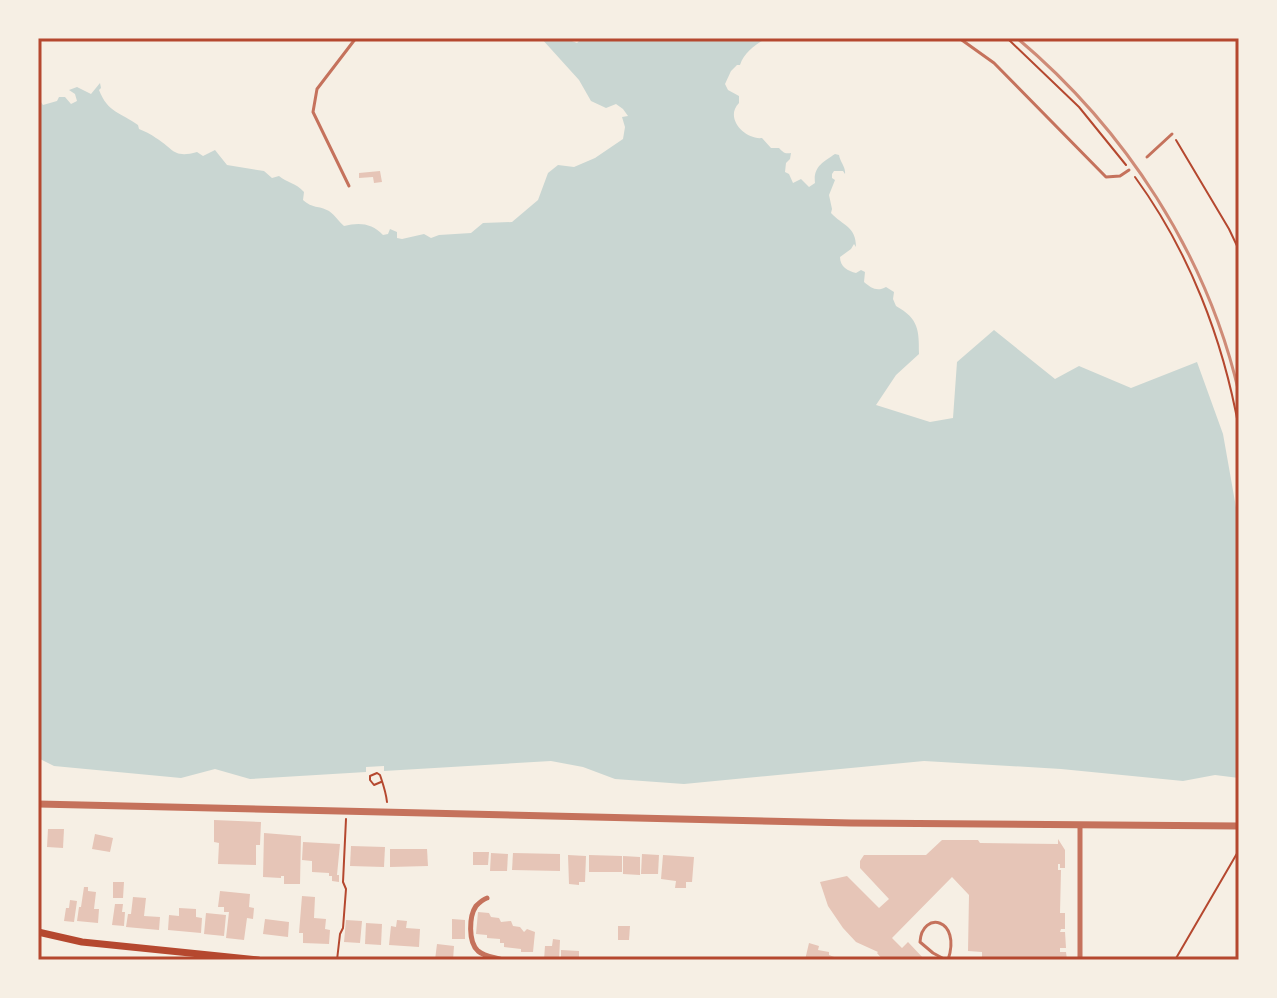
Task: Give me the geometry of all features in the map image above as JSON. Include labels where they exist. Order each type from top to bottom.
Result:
[{"type":"main road","points":[[38,932],[82,942],[258,960]]},
{"type":"street","points":[[38,804],[836,822],[1239,826]]},
{"type":"street","points":[[1080,824],[1080,960]]},
{"type":"street","points":[[487,898],[477,905],[473,915],[473,946],[487,956],[503,960]]},
{"type":"lane","points":[[349,186],[313,112],[317,89],[356,38]]},
{"type":"lane","points":[[959,38],[994,63],[1106,177],[1120,176],[1129,170]]},
{"type":"lane","points":[[1147,157],[1172,134]]},
{"type":"lane","points":[[933,922],[941,924],[951,935],[953,942],[947,960],[920,942],[921,933],[933,922]]},
{"type":"path","points":[[1007,38],[1087,115],[1122,158],[1157,210],[1188,267],[1206,311],[1224,365],[1239,429]]},
{"type":"path","points":[[1172,134],[1239,250]]},
{"type":"path","points":[[381,782],[386,789],[387,801]]},
{"type":"path","points":[[337,960],[346,889],[343,882],[347,811]]},
{"type":"path","points":[[1175,960],[1239,850]]},
{"type":"shaded area","points":[[541,38],[564,38],[577,43],[582,38],[710,38],[717,41],[719,38],[767,38],[747,52],[740,65],[731,71],[725,84],[728,90],[739,96],[734,115],[738,127],[749,135],[762,138],[771,148],[791,153],[785,172],[793,183],[801,179],[809,187],[815,183],[820,166],[835,154],[839,155],[845,174],[834,171],[832,174],[835,180],[829,195],[831,213],[851,230],[856,247],[854,244],[840,257],[841,263],[853,272],[865,272],[864,282],[872,288],[886,287],[894,292],[896,306],[916,326],[919,354],[896,375],[876,405],[930,422],[953,418],[957,362],[994,330],[1055,379],[1079,366],[1131,388],[1197,362],[1223,434],[1237,513],[1239,778],[1215,775],[1183,781],[1061,769],[924,761],[684,784],[615,779],[583,767],[551,761],[384,771],[384,766],[366,767],[366,772],[250,779],[215,769],[181,778],[54,766],[38,758],[38,98],[43,105],[57,101],[59,97],[65,97],[71,104],[77,101],[75,94],[69,90],[77,87],[91,94],[100,83],[99,90],[111,108],[178,153],[197,152],[203,156],[215,150],[227,165],[264,171],[272,178],[279,176],[304,192],[303,200],[329,211],[344,226],[365,224],[383,235],[388,234],[390,229],[397,232],[397,238],[402,239],[424,234],[431,238],[471,233],[483,223],[512,222],[538,200],[548,173],[558,165],[574,167],[595,158],[623,139],[625,127],[622,117],[628,116],[623,109],[616,104],[606,108],[591,101],[579,80]]},
{"type":"building","points":[[380,171],[382,182],[374,183],[373,177],[359,178],[359,173]]},
{"type":"building","points":[[214,820],[261,822],[256,865],[218,864],[219,843],[214,842]]},
{"type":"building","points":[[48,829],[64,829],[63,848],[47,847]]},
{"type":"building","points":[[264,833],[301,836],[300,884],[284,884],[284,876],[263,877]]},
{"type":"building","points":[[95,834],[113,838],[110,852],[92,849]]},
{"type":"building","points":[[1058,839],[1065,850],[1065,868],[1060,868],[1058,864],[1058,870],[1061,870],[1060,913],[1065,913],[1065,929],[1060,932],[1065,932],[1066,948],[1060,948],[1060,952],[1066,952],[1067,960],[982,960],[982,952],[968,951],[969,895],[952,877],[892,938],[902,948],[908,942],[925,960],[883,960],[878,952],[856,942],[843,928],[828,906],[820,882],[847,876],[879,908],[889,899],[860,868],[864,855],[926,855],[942,840],[1058,844]]},
{"type":"building","points":[[303,842],[340,844],[339,882],[332,881],[329,873],[312,872],[312,861],[302,860]]},
{"type":"building","points":[[351,846],[385,847],[384,867],[350,866]]},
{"type":"building","points":[[390,849],[427,849],[428,866],[390,867]]},
{"type":"building","points":[[473,852],[489,852],[488,865],[473,865]]},
{"type":"building","points":[[491,853],[508,854],[507,871],[490,871]]},
{"type":"building","points":[[513,853],[560,854],[560,871],[512,870]]},
{"type":"building","points":[[642,854],[659,855],[658,874],[641,874]]},
{"type":"building","points":[[568,855],[586,856],[585,882],[579,882],[579,885],[569,884]]},
{"type":"building","points":[[589,855],[622,856],[622,872],[589,872]]},
{"type":"building","points":[[663,855],[694,857],[692,882],[686,882],[686,888],[675,888],[676,881],[661,879]]},
{"type":"building","points":[[623,856],[640,857],[640,875],[623,874]]},
{"type":"building","points":[[113,882],[124,882],[123,898],[113,898]]},
{"type":"building","points":[[84,887],[96,892],[94,909],[99,909],[98,923],[77,921]]},
{"type":"building","points":[[220,891],[250,894],[249,907],[254,908],[253,919],[247,918],[244,940],[226,938],[229,912],[224,912],[224,907],[218,907]]},
{"type":"building","points":[[302,896],[315,897],[314,918],[326,919],[325,929],[330,930],[329,944],[303,943],[303,933],[299,933]]},
{"type":"building","points":[[133,897],[146,898],[144,916],[160,917],[159,930],[126,927]]},
{"type":"building","points":[[70,900],[77,901],[74,922],[64,921]]},
{"type":"building","points":[[115,904],[123,904],[124,926],[112,925]]},
{"type":"building","points":[[179,908],[196,909],[196,917],[202,918],[201,933],[168,930],[169,915],[179,916]]},
{"type":"building","points":[[478,912],[489,913],[501,922],[511,921],[513,926],[520,927],[524,932],[527,929],[535,932],[533,952],[504,947],[500,939],[476,934]]},
{"type":"building","points":[[206,913],[226,915],[224,936],[204,934]]},
{"type":"building","points":[[265,919],[289,922],[288,937],[263,934]]},
{"type":"building","points":[[452,919],[465,920],[465,939],[452,939]]},
{"type":"building","points":[[346,920],[362,921],[360,943],[344,942]]},
{"type":"building","points":[[397,920],[407,921],[406,928],[420,929],[419,947],[389,945],[391,926],[396,927]]},
{"type":"building","points":[[366,923],[382,924],[381,945],[365,944]]},
{"type":"building","points":[[618,926],[630,926],[629,940],[618,940]]},
{"type":"building","points":[[553,939],[560,940],[559,960],[544,960],[545,946],[552,946]]},
{"type":"building","points":[[809,943],[819,946],[818,950],[842,960],[805,960]]},
{"type":"building","points":[[437,944],[454,946],[453,960],[435,960]]},
{"type":"building","points":[[561,950],[579,951],[579,960],[561,960]]},
{"type":"railway","points":[[1017,38],[1093,112],[1156,198],[1206,292],[1225,342],[1239,393]]}]
